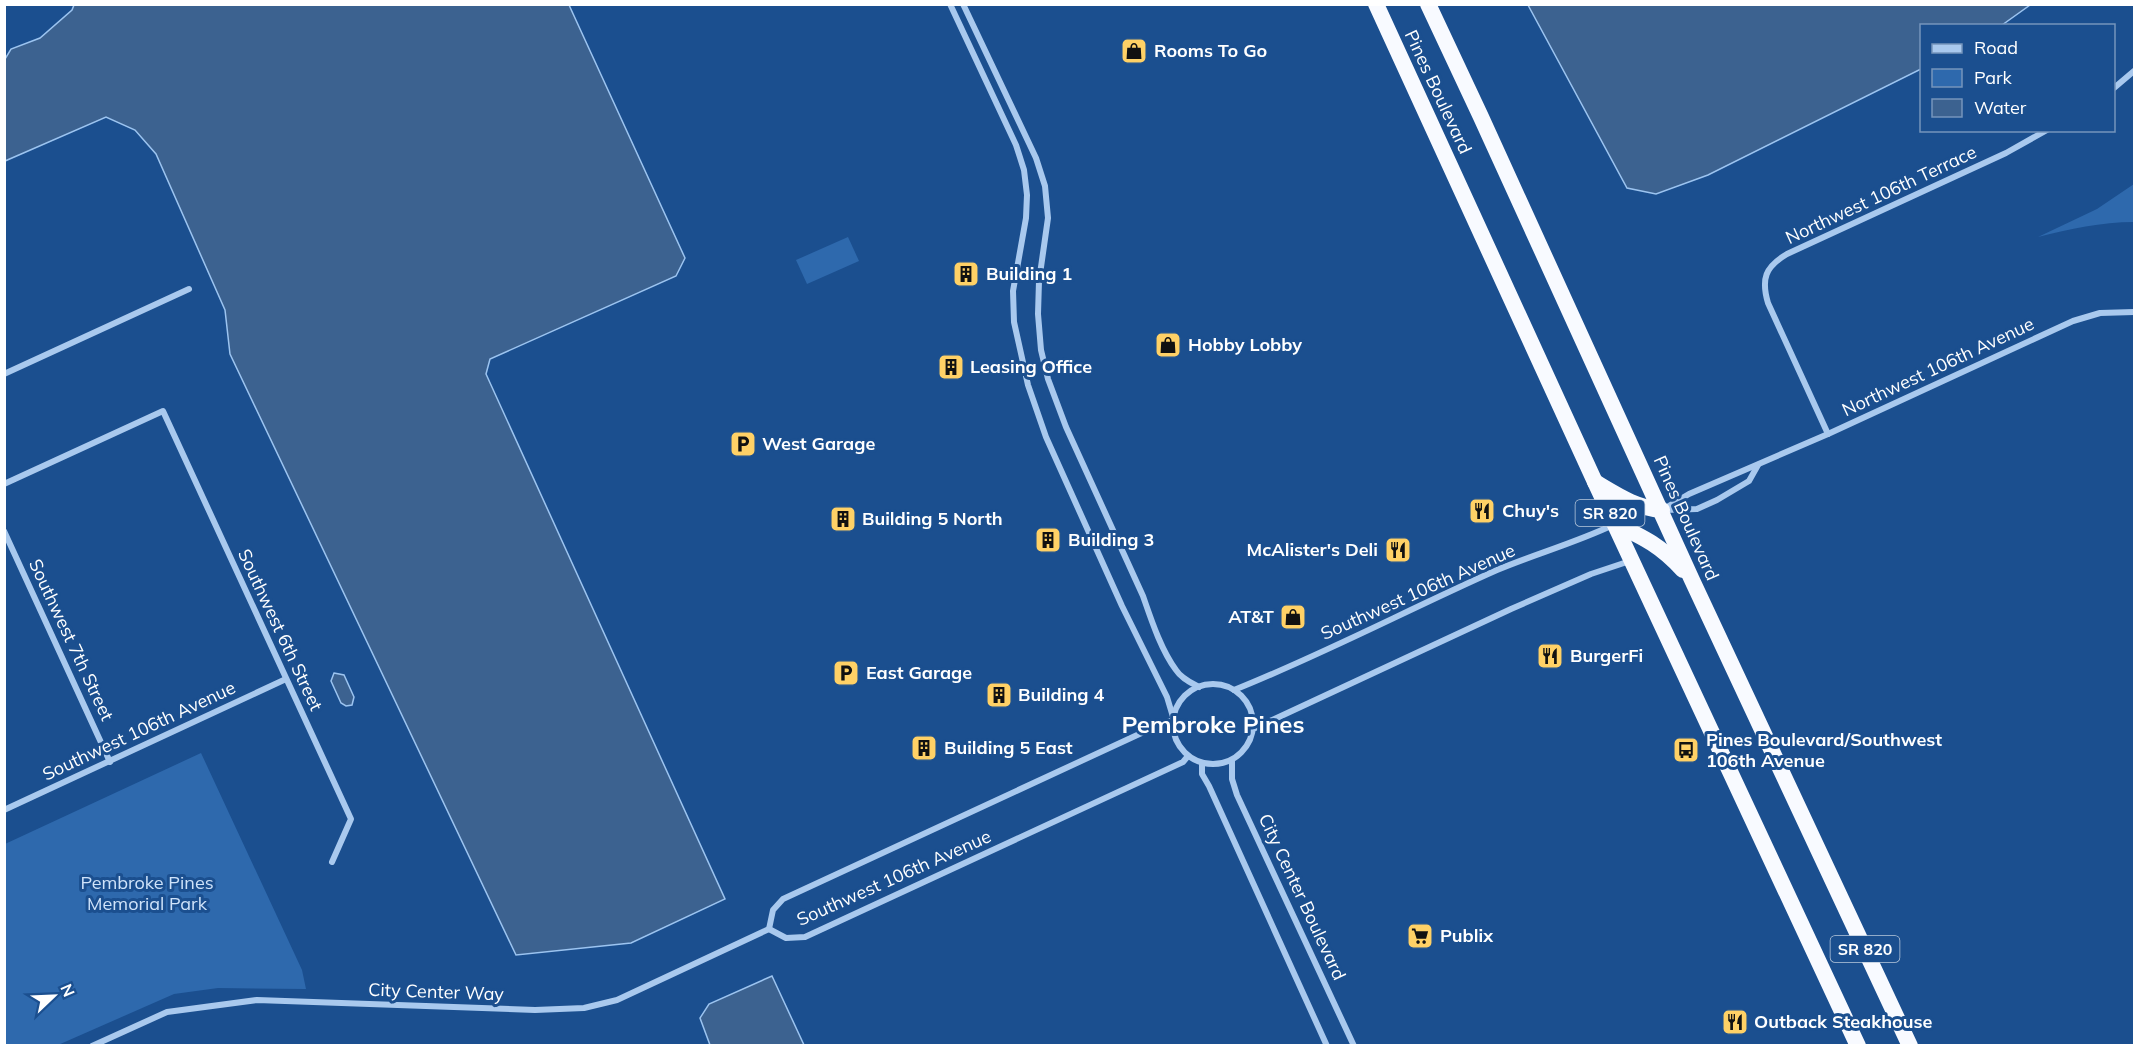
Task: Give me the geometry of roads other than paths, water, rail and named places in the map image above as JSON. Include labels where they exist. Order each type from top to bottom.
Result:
[{"type":"highway","name":"Pines Boulevard","points":[[1376,4],[1595,482],[1858,1046]]},
{"type":"highway","name":"Pines Boulevard","points":[[1428,4],[1662,510],[1692,580],[1910,1046]]},
{"type":"highway","points":[[1595,482],[1629,502],[1647,509],[1662,510]]},
{"type":"highway","points":[[1615,524],[1666,551],[1692,580]]},
{"type":"street","points":[[950,4],[1016,145],[1024,170],[1027,195],[1026,218],[1013,291],[1014,312],[1020,354],[1036,414],[1113,585],[1167,697],[1176,740],[1188,756],[1202,763],[1222,763],[1232,760],[1246,747],[1253,729],[1251,711],[1241,695],[1222,685],[1210,684],[1187,693],[1178,704],[1173,718]]},
{"type":"street","points":[[963,4],[1036,158],[1043,179],[1048,218],[1039,281],[1038,315],[1041,350],[1048,380],[1066,427],[1143,596],[1165,651],[1176,670],[1198,687]]},
{"type":"street","points":[[2115,87],[2134,71]]},
{"type":"street","name":"Northwest 106th Terrace","points":[[1828,434],[1768,303],[1765,293],[1766,276],[1775,262],[2006,153],[2043,132]]},
{"type":"street","points":[[4,375],[189,289]]},
{"type":"street","name":"Northwest 106th Avenue","points":[[1662,510],[1689,494],[1828,434],[2073,321],[2100,313],[2134,312]]},
{"type":"street","name":"Southwest 6th Street","points":[[4,484],[163,411],[351,819],[332,862]]},
{"type":"street","name":"Northwest 106th Avenue","points":[[1662,510],[1697,509],[1717,500],[1749,481],[1758,464]]},
{"type":"street","name":"Southwest 106th Avenue","points":[[1234,690],[1500,569],[1583,539],[1615,524]]},
{"type":"street","name":"Southwest 7th Street","points":[[4,531],[110,762]]},
{"type":"street","points":[[1253,729],[1511,609],[1591,574],[1632,560]]},
{"type":"street","name":"Southwest 106th Avenue","points":[[4,810],[286,679]]},
{"type":"street","name":"Southwest 106th Avenue","points":[[1173,718],[783,899],[772,910],[770,929],[786,938],[805,937],[1183,762],[1188,756]]},
{"type":"street","name":"City Center Boulevard","points":[[1232,760],[1232,778],[1237,795],[1354,1046]]},
{"type":"street","name":"City Center Boulevard","points":[[1202,763],[1202,774],[1214,795],[1327,1046]]},
{"type":"street","name":"City Center Way","points":[[92,1046],[167,1012],[257,1000],[535,1010],[573,1009],[601,1005],[630,995],[770,929]]},
{"type":"water","points":[[74,5],[569,5],[685,258],[676,276],[490,359],[486,374],[725,899],[631,943],[516,955],[230,354],[225,310],[156,154],[135,130],[106,117],[5,161],[5,59],[11,49],[40,38],[72,10]]},
{"type":"water","points":[[1528,5],[2030,5],[2003,24],[1920,24],[1920,69],[1708,175],[1656,194],[1627,188]]},
{"type":"water","points":[[334,673],[344,675],[354,697],[352,705],[346,706],[341,703],[331,681]]},
{"type":"water","points":[[772,976],[804,1045],[710,1045],[700,1018],[709,1004]]},
{"type":"place","name":"Rooms To Go","points":[[1134,51]]},
{"type":"place","name":"Building 1","points":[[966,274]]},
{"type":"place","name":"Hobby Lobby","points":[[1168,345]]},
{"type":"place","name":"Leasing Office","points":[[951,367]]},
{"type":"place","name":"West Garage","points":[[743,444]]},
{"type":"place","name":"Chuy's","points":[[1482,511]]},
{"type":"place","name":"Building 5 North","points":[[843,519]]},
{"type":"place","name":"Building 3","points":[[1048,540]]},
{"type":"place","name":"McAlister's Deli","points":[[1398,550]]},
{"type":"place","name":"AT&T","points":[[1293,617]]},
{"type":"place","name":"BurgerFi","points":[[1550,656]]},
{"type":"place","name":"East Garage","points":[[846,673]]},
{"type":"place","name":"Building 4","points":[[999,695]]},
{"type":"place","name":"Building 5 East","points":[[924,748]]},
{"type":"place","name":"Pines Boulevard/Southwest 106th Avenue","points":[[1686,750]]},
{"type":"place","name":"Publix","points":[[1420,936]]},
{"type":"place","name":"Outback Steakhouse","points":[[1735,1022]]},
{"type":"district","name":"Pembroke Pines","points":[[1213,725]]},
{"type":"park label","name":"Pembroke Pines Memorial Park","points":[[147,893]]}]
